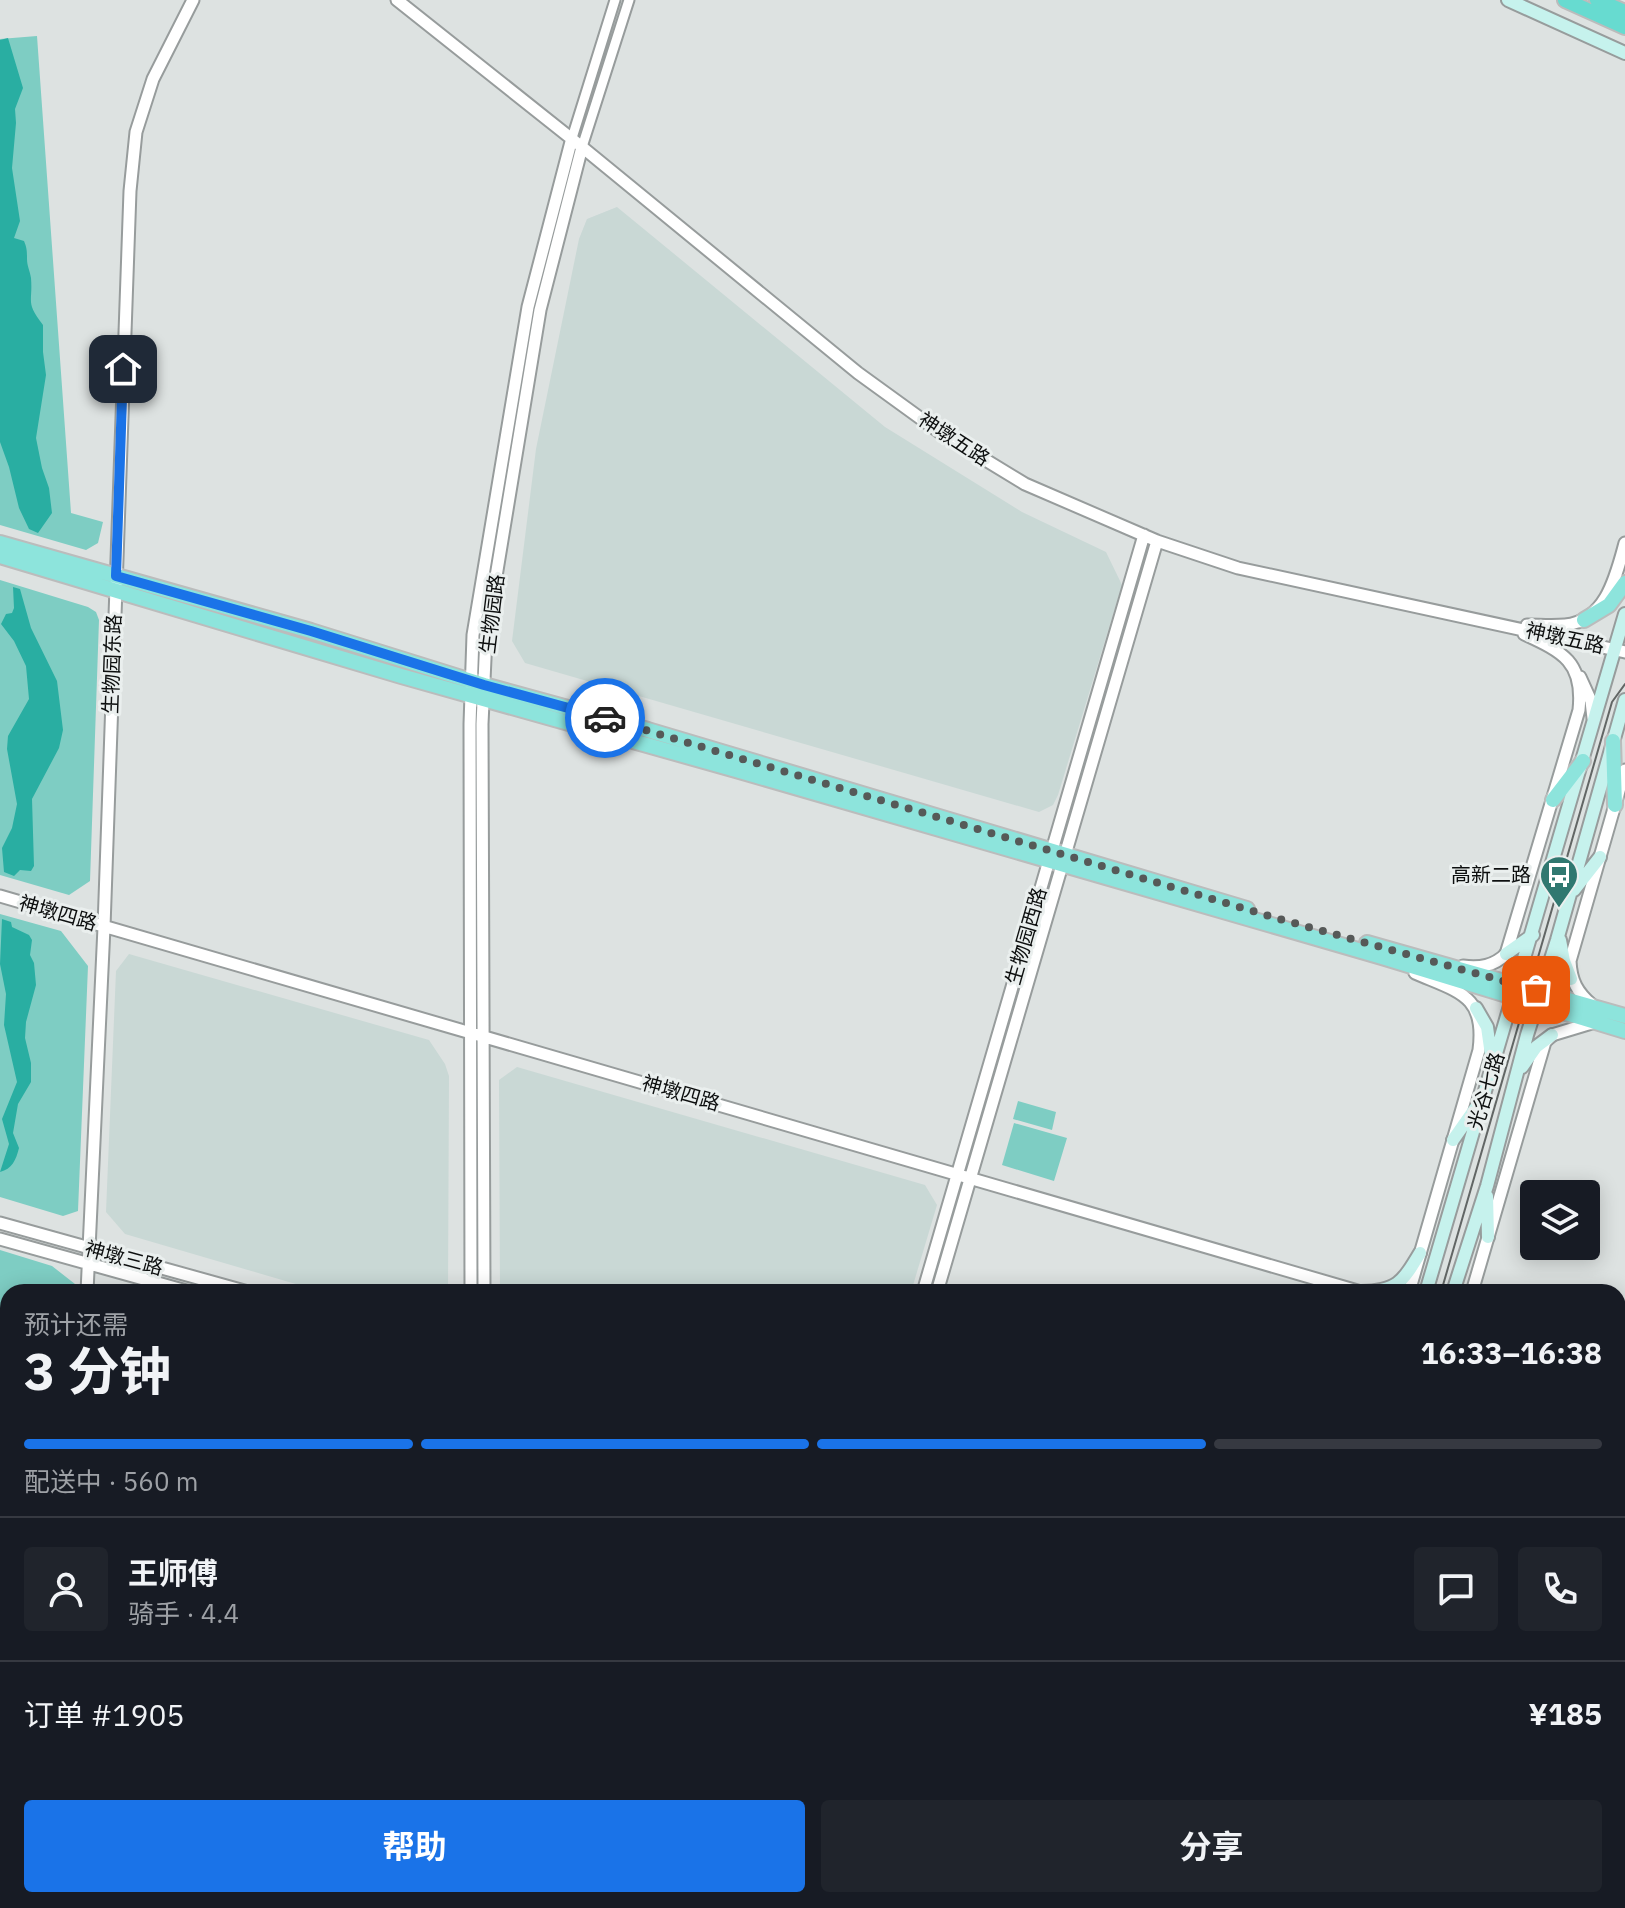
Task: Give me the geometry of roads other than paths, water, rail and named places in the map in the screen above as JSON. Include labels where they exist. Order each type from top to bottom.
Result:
[{"type":"highway","points":[[1565,0],[1625,27]]},
{"type":"highway","points":[[1597,0],[1625,12]]},
{"type":"main road","points":[[1508,0],[1625,53]]},
{"type":"main road","points":[[0,543],[115,584]]},
{"type":"main road","points":[[0,556],[311,631],[478,690],[648,730],[1382,957],[1596,1015],[1625,1031]]},
{"type":"main road","points":[[1584,620],[1609,605],[1625,583]]},
{"type":"main road","name":"光谷七路","points":[[1428,1284],[1594,724],[1620,650],[1625,614]]},
{"type":"main road","name":"光谷七路","points":[[1456,1284],[1487,1186],[1625,700]]},
{"type":"main road","points":[[1613,741],[1615,805]]},
{"type":"main road","points":[[1553,800],[1583,761]]},
{"type":"main road","points":[[1570,896],[1600,857]]},
{"type":"main road","points":[[1056,858],[1435,962],[1516,992]]},
{"type":"main road","points":[[1561,927],[1560,945],[1571,979]]},
{"type":"main road","points":[[1506,954],[1533,935]]},
{"type":"main road","points":[[1476,1008],[1487,1027],[1493,1068]]},
{"type":"main road","points":[[1596,1015],[1625,1016]]},
{"type":"main road","points":[[1517,1077],[1536,1047],[1552,1035]]},
{"type":"main road","points":[[1453,1140],[1485,1094]]},
{"type":"main road","points":[[1487,1186],[1488,1237]]},
{"type":"main road","points":[[1398,1284],[1420,1253]]},
{"type":"street","name":"生物园东路","points":[[87,1284],[104,927],[130,191],[136,132],[153,79],[193,0]]},
{"type":"street","name":"神墩五路","points":[[397,0],[572,138],[858,373],[938,431],[1025,484],[1157,541],[1238,568],[1620,650]]},
{"type":"street","name":"生物园路","points":[[484,1284],[478,690],[473,635],[528,307],[572,138],[615,0]]},
{"type":"street","name":"生物园路","points":[[471,1284],[470,1032],[478,690],[540,310],[582,147],[629,0]]},
{"type":"street","name":"生物园西路","points":[[939,1284],[1144,535]]},
{"type":"street","name":"生物园西路","points":[[925,1284],[957,1173],[1157,541]]},
{"type":"street","points":[[1504,625],[1567,625],[1584,620],[1609,594],[1625,543]]},
{"type":"street","points":[[1504,625],[1558,650],[1574,666],[1591,701],[1594,724]]},
{"type":"street","points":[[1435,962],[1483,966],[1497,963],[1506,954],[1579,710],[1579,684],[1574,666]]},
{"type":"street","points":[[1476,1284],[1545,1042],[1552,1035],[1596,1015],[1571,979],[1570,961],[1625,770]]},
{"type":"street","name":"神墩四路","points":[[0,896],[1334,1284]]},
{"type":"street","points":[[1382,957],[1461,994],[1476,1008],[1482,1028],[1479,1050],[1411,1284]]},
{"type":"street","name":"神墩三路","points":[[0,1223],[219,1284]]},
{"type":"street","name":"神墩三路","points":[[0,1239],[161,1284]]},
{"type":"tram line","points":[[1443,1284],[1612,702],[1625,684]]},
{"type":"place","name":"高新二路","points":[[1559,909]]}]
